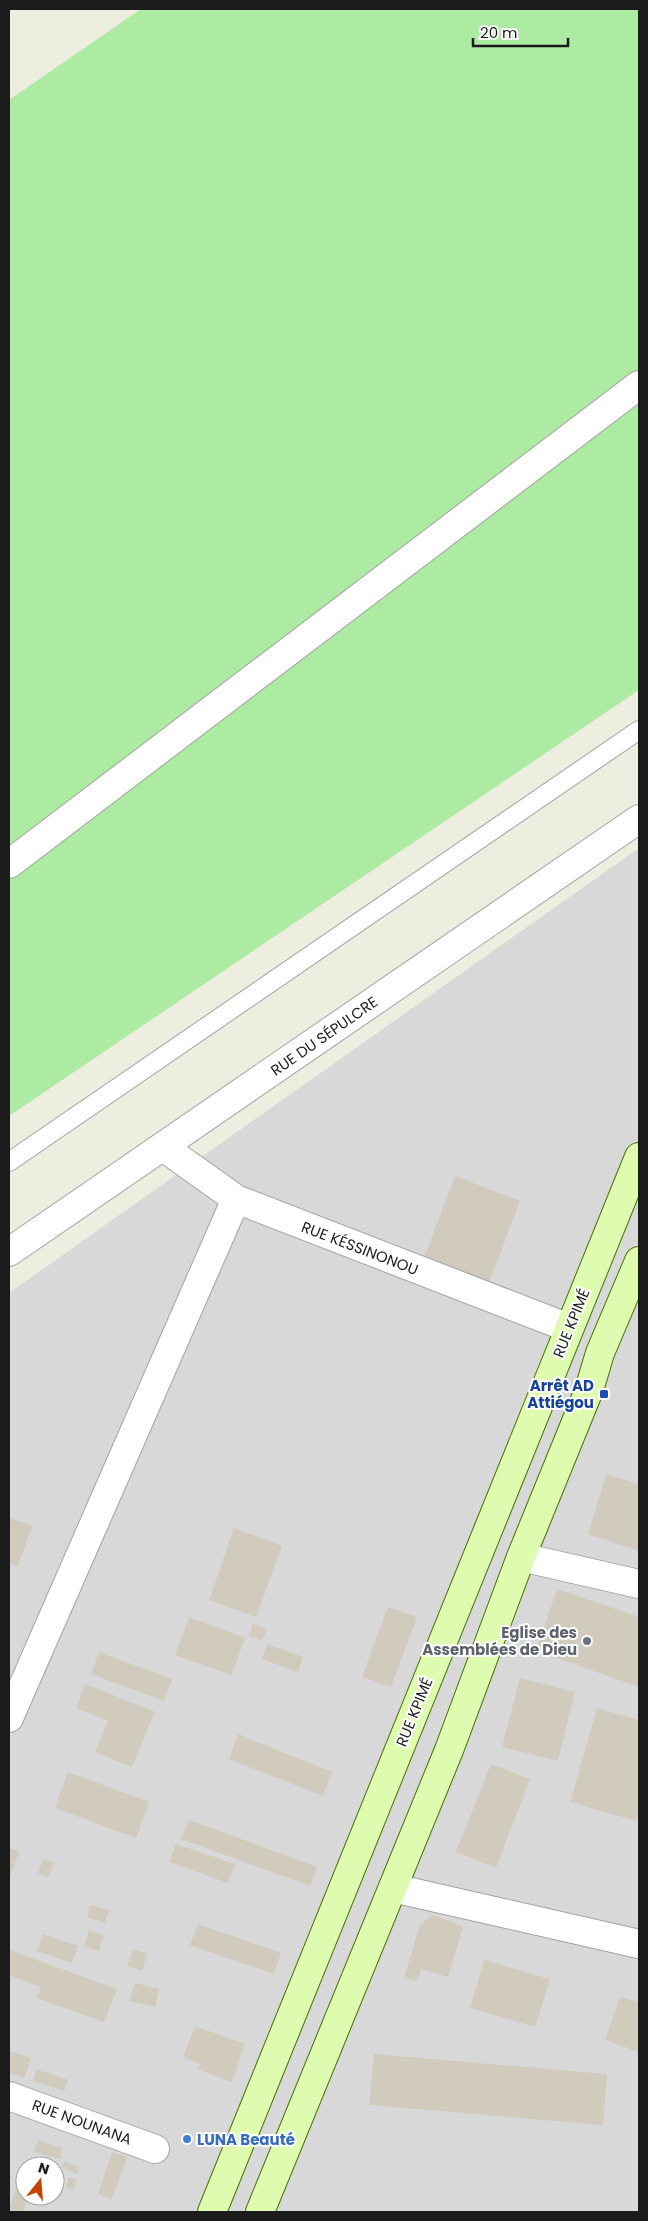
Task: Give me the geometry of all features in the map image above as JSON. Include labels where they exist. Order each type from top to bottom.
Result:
[{"type":"main road","name":"RUE KPIMÉ","points":[[212,2212],[639,1157]]},
{"type":"main road","points":[[260,2212],[449,1750],[521,1557],[589,1390],[600,1353],[639,1262]]},
{"type":"street","points":[[9,864],[639,385]]},
{"type":"street","name":"RUE DU SÉPULCRE","points":[[9,1252],[639,819]]},
{"type":"street","name":"RUE KÉSSINONOU","points":[[163,1147],[236,1200],[569,1328]]},
{"type":"street","points":[[12,1703],[236,1200]]},
{"type":"street","points":[[521,1557],[639,1584]]},
{"type":"street","points":[[393,1888],[639,1944]]},
{"type":"street","name":"RUE NOUNANA","points":[[9,2096],[155,2149]]},
{"type":"lane","points":[[9,1162],[639,730]]},
{"type":"shaded area","points":[[639,848],[639,2212],[9,2212],[9,1293]]},
{"type":"green space","points":[[141,9],[639,9],[639,690],[9,1116],[9,100]]},
{"type":"building","points":[[455,1176],[520,1201],[487,1288],[422,1263]]},
{"type":"building","points":[[606,1474],[639,1484],[639,1551],[588,1534]]},
{"type":"building","points":[[9,1518],[32,1526],[18,1566],[9,1563]]},
{"type":"building","points":[[234,1528],[282,1546],[256,1617],[209,1600]]},
{"type":"building","points":[[557,1589],[639,1617],[639,1687],[536,1651]]},
{"type":"building","points":[[388,1607],[417,1617],[391,1687],[362,1677]]},
{"type":"building","points":[[189,1617],[245,1638],[231,1675],[175,1655]]},
{"type":"building","points":[[253,1624],[267,1629],[262,1641],[249,1635]]},
{"type":"building","points":[[267,1644],[303,1657],[298,1672],[262,1659]]},
{"type":"building","points":[[99,1652],[172,1679],[164,1701],[91,1674]]},
{"type":"building","points":[[520,1678],[575,1692],[558,1761],[502,1747]]},
{"type":"building","points":[[85,1684],[155,1712],[132,1767],[95,1752],[108,1721],[76,1708]]},
{"type":"building","points":[[597,1708],[639,1720],[639,1810],[636,1821],[570,1802]]},
{"type":"building","points":[[238,1734],[332,1772],[323,1796],[229,1759]]},
{"type":"building","points":[[491,1764],[530,1779],[496,1868],[456,1852]]},
{"type":"building","points":[[68,1772],[149,1802],[136,1838],[55,1808]]},
{"type":"building","points":[[189,1820],[317,1867],[310,1886],[181,1839]]},
{"type":"building","points":[[176,1844],[235,1864],[228,1883],[169,1862]]},
{"type":"building","points":[[9,1848],[19,1852],[9,1879]]},
{"type":"building","points":[[43,1859],[54,1863],[49,1877],[38,1873]]},
{"type":"building","points":[[91,1905],[109,1910],[105,1923],[87,1917]]},
{"type":"building","points":[[432,1915],[463,1926],[448,1977],[421,1969],[417,1981],[404,1978],[420,1925]]},
{"type":"building","points":[[198,1924],[281,1953],[274,1974],[190,1945]]},
{"type":"building","points":[[89,1930],[104,1935],[99,1951],[84,1947]]},
{"type":"building","points":[[43,1934],[78,1946],[72,1963],[37,1951]]},
{"type":"building","points":[[133,1949],[147,1954],[142,1971],[127,1966]]},
{"type":"building","points":[[9,1950],[117,1989],[104,2022],[37,1998],[41,1987],[9,1975]]},
{"type":"building","points":[[484,1960],[550,1979],[535,2027],[470,2008]]},
{"type":"building","points":[[135,1983],[159,1989],[155,2007],[130,2001]]},
{"type":"building","points":[[620,1997],[639,2003],[639,2052],[605,2040]]},
{"type":"building","points":[[195,2026],[245,2044],[232,2082],[197,2069],[200,2064],[183,2057]]},
{"type":"building","points":[[9,2051],[31,2058],[24,2078],[9,2073]]},
{"type":"building","points":[[374,2054],[607,2074],[603,2125],[369,2105]]},
{"type":"building","points":[[36,2069],[68,2080],[64,2091],[33,2081]]},
{"type":"building","points":[[38,2140],[63,2148],[61,2156],[49,2156],[34,2152]]},
{"type":"building","points":[[112,2152],[127,2157],[112,2199],[98,2194]]},
{"type":"building","points":[[65,2161],[80,2167],[77,2174],[65,2169]]},
{"type":"building","points":[[69,2177],[77,2180],[73,2190],[66,2187]]},
{"type":"building","points":[[15,2191],[15,2206],[25,2206],[23,2212],[9,2212]]},
{"type":"place","name":"Arrêt AD Attiégou","points":[[604,1394]]},
{"type":"place","name":"Eglise des Assemblées de Dieu","points":[[587,1641]]},
{"type":"place","name":"LUNA Beauté","points":[[187,2139]]}]
